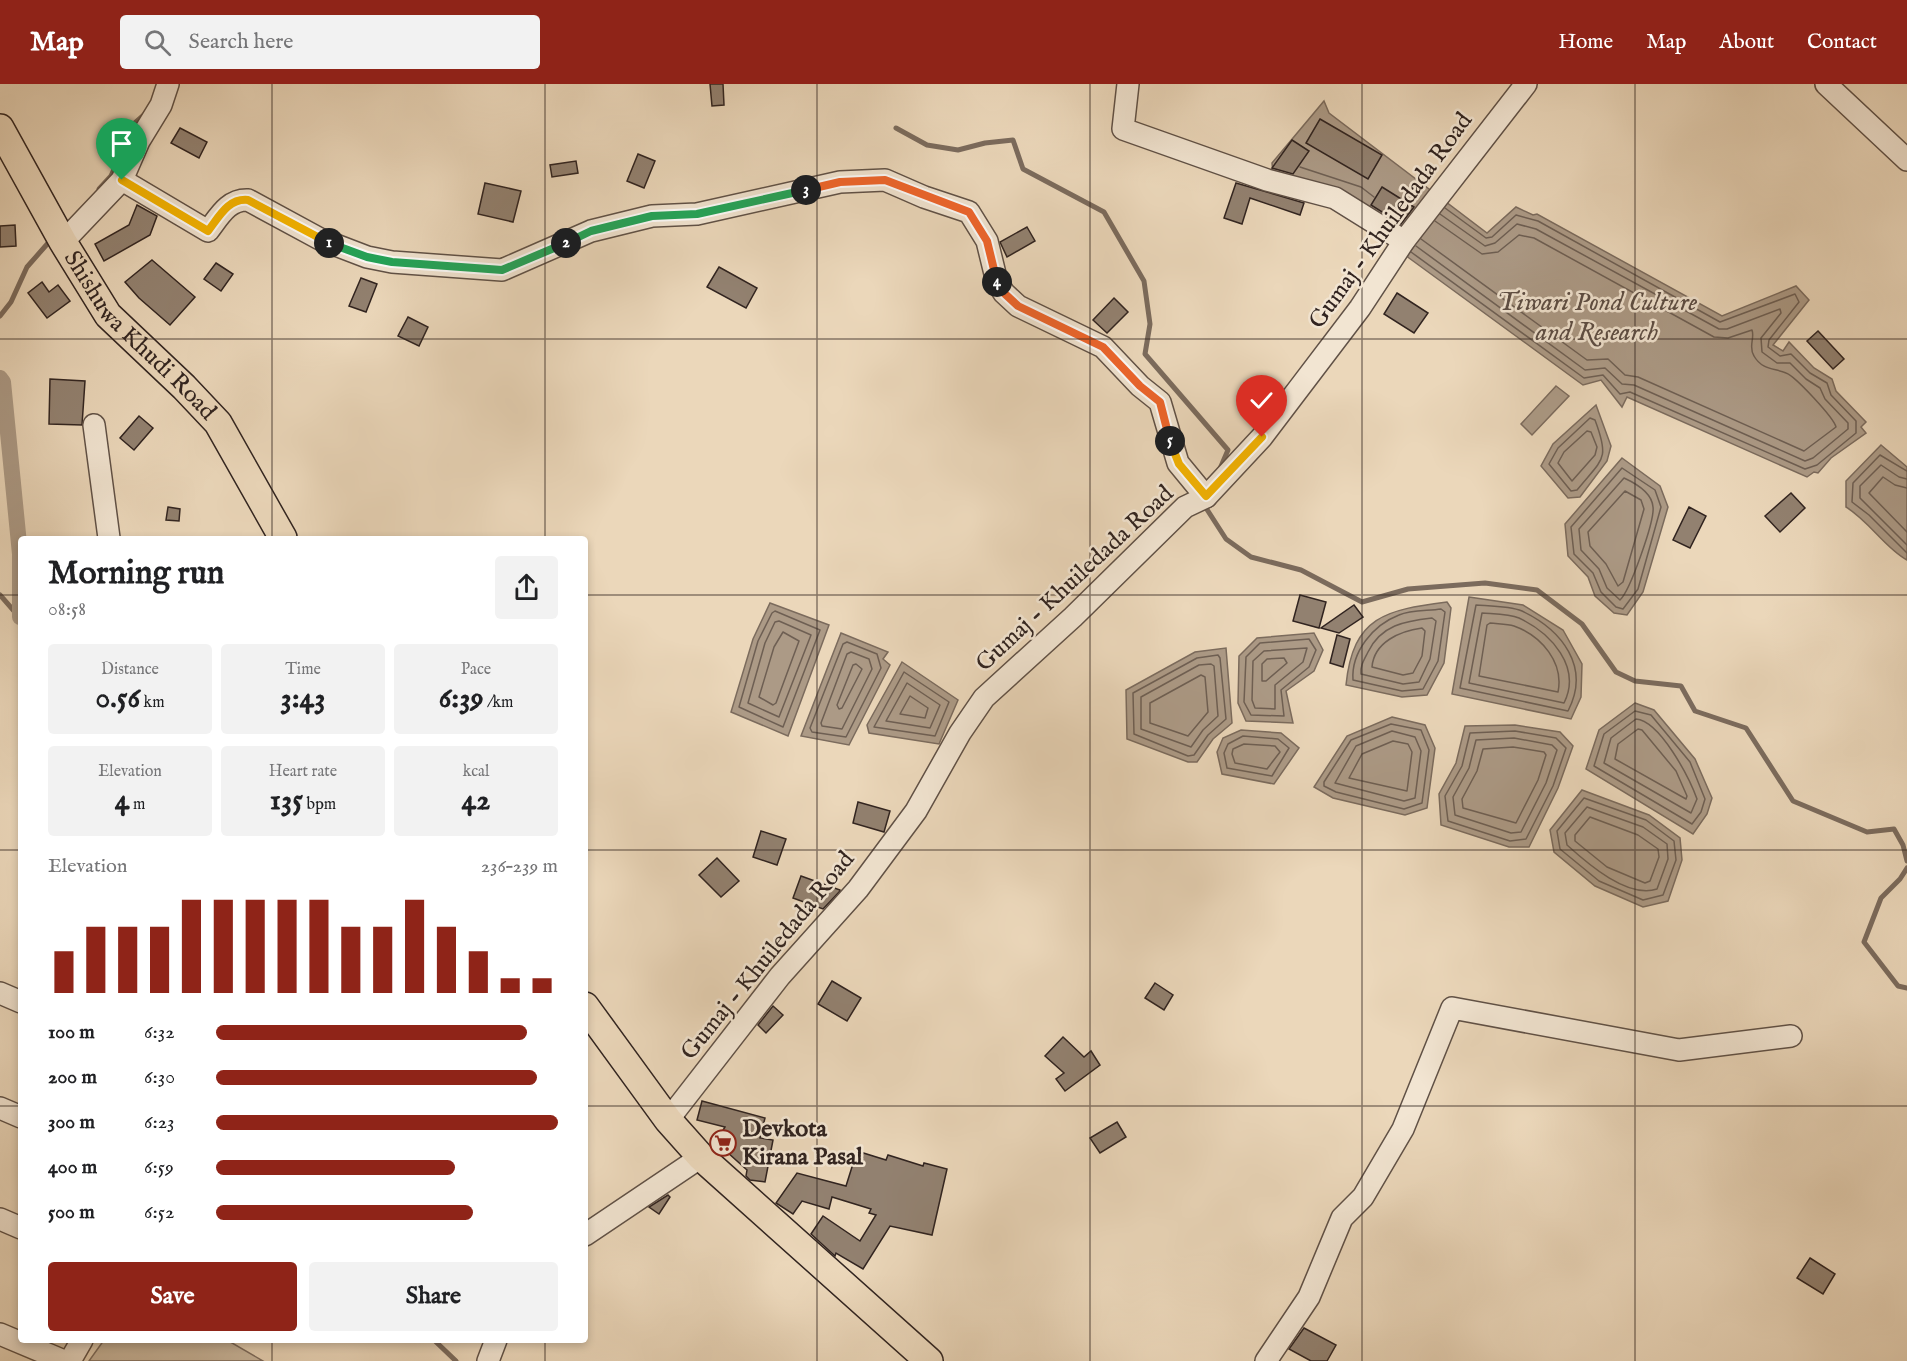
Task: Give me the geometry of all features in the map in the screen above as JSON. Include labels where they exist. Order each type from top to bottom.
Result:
[{"type":"main road","name":"Shishuwa Khudi Road","points":[[0,128],[63,242],[108,315],[184,387],[218,423],[282,536]]},
{"type":"main road","points":[[588,1010],[668,1120],[701,1156],[929,1361]]},
{"type":"street","points":[[63,242],[122,180],[139,141],[161,105],[168,84]]},
{"type":"street","points":[[1128,84],[1123,129],[1268,180],[1335,198],[1404,241]]},
{"type":"street","name":"Gumaj - Khuiledada Road","points":[[668,1120],[780,976],[858,889],[916,811],[960,732],[984,698],[1073,616],[1185,507],[1206,496],[1262,437],[1360,308],[1404,241],[1526,84]]},
{"type":"street","points":[[1826,84],[1907,160]]},
{"type":"street","points":[[122,180],[208,231],[229,205],[238,199],[248,200],[320,240],[367,257],[392,262],[502,270],[591,231],[652,216],[697,214],[840,182],[885,180],[969,212],[987,241],[997,282],[1004,293],[1018,306],[1103,347],[1140,386],[1160,402],[1179,464],[1206,496]]},
{"type":"street","points":[[94,425],[109,536]]},
{"type":"street","points":[[0,993],[18,1001]]},
{"type":"street","points":[[1266,1361],[1309,1297],[1342,1218],[1363,1197],[1403,1129],[1452,1008],[1679,1050],[1791,1036]]},
{"type":"street","points":[[0,1108],[18,1116]]},
{"type":"street","points":[[588,1233],[701,1156]]},
{"type":"street","points":[[0,1219],[18,1227]]},
{"type":"street","points":[[0,1334],[18,1342]]},
{"type":"street","points":[[21,1343],[64,1361]]},
{"type":"street","points":[[70,1361],[80,1343]]},
{"type":"street","points":[[488,1361],[495,1343]]},
{"type":"shaded area","points":[[102,1343],[232,1343],[263,1361],[89,1361]]},
{"type":"water","name":"Tiwari Pond Culture and Research","points":[[1324,101],[1329,113],[1487,233],[1516,207],[1533,215],[1537,214],[1722,316],[1796,286],[1809,300],[1773,345],[1783,351],[1789,342],[1814,368],[1832,379],[1836,391],[1866,422],[1861,427],[1866,433],[1831,458],[1818,473],[1814,472],[1807,477],[1627,397],[1622,407],[1601,380],[1583,385],[1409,258],[1353,208],[1274,184],[1272,163]]},
{"type":"water","points":[[1556,386],[1569,396],[1532,435],[1521,424]]},
{"type":"water","points":[[1596,405],[1611,446],[1607,461],[1580,497],[1568,498],[1541,466],[1553,444]]},
{"type":"water","points":[[1881,445],[1907,467],[1907,560],[1846,507],[1846,481]]},
{"type":"water","points":[[1622,458],[1660,486],[1668,507],[1643,592],[1627,615],[1614,613],[1595,596],[1588,577],[1568,556],[1565,524]]},
{"type":"water","points":[[1469,597],[1523,605],[1563,630],[1582,664],[1581,697],[1571,719],[1452,694]]},
{"type":"water","points":[[1447,602],[1451,608],[1444,663],[1427,695],[1402,697],[1346,685],[1356,644],[1376,621],[1406,609]]},
{"type":"water","points":[[770,603],[829,625],[788,736],[731,712],[753,639]]},
{"type":"water","points":[[841,633],[888,652],[883,659],[890,665],[849,745],[801,736]]},
{"type":"water","points":[[1314,633],[1323,650],[1314,671],[1286,691],[1293,723],[1246,721],[1238,703],[1239,656],[1257,638]]},
{"type":"water","points":[[1226,648],[1232,723],[1213,739],[1197,762],[1188,762],[1127,739],[1126,690],[1195,652]]},
{"type":"water","points":[[902,662],[958,700],[939,744],[869,733],[867,725]]},
{"type":"water","points":[[1635,703],[1654,710],[1695,759],[1712,798],[1707,814],[1693,834],[1586,769],[1599,730]]},
{"type":"water","points":[[1392,717],[1425,725],[1435,748],[1427,808],[1405,815],[1333,798],[1314,787],[1347,736]]},
{"type":"water","points":[[1515,725],[1560,732],[1573,746],[1558,788],[1529,847],[1509,847],[1441,825],[1439,794],[1456,763],[1465,726]]},
{"type":"water","points":[[1241,730],[1281,733],[1299,748],[1274,784],[1222,774],[1217,752],[1223,738]]},
{"type":"water","points":[[1582,790],[1649,815],[1680,838],[1682,860],[1668,901],[1643,907],[1595,886],[1554,852],[1550,830]]},
{"type":"building","points":[[710,84],[723,84],[724,105],[712,106]]},
{"type":"building","points":[[1320,119],[1382,155],[1368,179],[1306,143]]},
{"type":"building","points":[[180,128],[207,142],[199,158],[171,143]]},
{"type":"building","points":[[1292,140],[1309,151],[1293,174],[1272,168]]},
{"type":"building","points":[[638,154],[655,161],[644,188],[627,181]]},
{"type":"building","points":[[576,161],[578,173],[552,177],[550,165]]},
{"type":"building","points":[[485,183],[521,191],[513,222],[478,214]]},
{"type":"building","points":[[1236,183],[1304,203],[1300,215],[1250,198],[1242,224],[1224,218]]},
{"type":"building","points":[[1382,187],[1414,207],[1401,224],[1371,205]]},
{"type":"building","points":[[137,205],[157,216],[150,235],[104,261],[95,244],[129,225]]},
{"type":"building","points":[[15,225],[16,246],[0,247],[0,226]]},
{"type":"building","points":[[1027,227],[1035,241],[1007,257],[1000,242]]},
{"type":"building","points":[[152,260],[195,297],[170,325],[139,298],[125,282]]},
{"type":"building","points":[[216,263],[233,274],[221,291],[204,279]]},
{"type":"building","points":[[719,267],[757,288],[746,308],[707,287]]},
{"type":"building","points":[[361,278],[377,284],[366,312],[349,306]]},
{"type":"building","points":[[42,282],[49,292],[58,285],[70,301],[47,318],[28,293]]},
{"type":"building","points":[[1397,293],[1428,313],[1414,333],[1384,314]]},
{"type":"building","points":[[1114,298],[1128,312],[1107,333],[1093,320]]},
{"type":"building","points":[[408,317],[428,327],[419,346],[398,336]]},
{"type":"building","points":[[1818,331],[1844,359],[1833,369],[1807,341]]},
{"type":"building","points":[[50,379],[85,381],[82,425],[49,424]]},
{"type":"building","points":[[139,416],[153,428],[134,450],[120,438]]},
{"type":"building","points":[[1791,493],[1805,508],[1780,532],[1765,516]]},
{"type":"building","points":[[168,507],[180,509],[179,521],[166,520]]},
{"type":"building","points":[[1689,507],[1706,516],[1690,548],[1673,540]]},
{"type":"building","points":[[1300,595],[1326,602],[1319,628],[1293,621]]},
{"type":"building","points":[[1354,605],[1363,617],[1339,633],[1321,628]]},
{"type":"building","points":[[1337,635],[1350,639],[1343,667],[1330,663]]},
{"type":"building","points":[[858,802],[890,811],[884,832],[853,823]]},
{"type":"building","points":[[761,831],[786,839],[777,865],[753,857]]},
{"type":"building","points":[[717,858],[739,881],[721,897],[699,875]]},
{"type":"building","points":[[801,876],[840,891],[823,909],[793,898]]},
{"type":"building","points":[[832,981],[861,998],[847,1021],[818,1004]]},
{"type":"building","points":[[1155,983],[1173,995],[1164,1010],[1145,998]]},
{"type":"building","points":[[773,1006],[783,1015],[766,1033],[758,1025]]},
{"type":"building","points":[[1063,1037],[1084,1057],[1091,1051],[1100,1065],[1065,1091],[1056,1079],[1064,1073],[1045,1056]]},
{"type":"building","points":[[702,1101],[765,1118],[760,1138],[773,1140],[765,1182],[750,1180],[746,1176],[747,1170],[716,1142],[725,1127],[697,1120]]},
{"type":"building","points":[[1117,1122],[1126,1137],[1100,1153],[1090,1138]]},
{"type":"building","points":[[857,1151],[886,1160],[888,1155],[923,1166],[924,1163],[947,1169],[932,1235],[890,1226],[863,1269],[836,1253],[835,1256],[811,1234],[823,1216],[860,1241],[876,1215],[869,1213],[871,1209],[832,1197],[829,1209],[802,1201],[793,1214],[776,1203],[797,1173],[846,1186]]},
{"type":"building","points":[[668,1195],[670,1197],[659,1214],[649,1207]]},
{"type":"building","points":[[1810,1258],[1835,1274],[1823,1294],[1797,1278]]},
{"type":"building","points":[[1304,1328],[1336,1345],[1327,1361],[1311,1361],[1289,1349]]},
{"type":"waterway","points":[[99,189],[111,176],[115,167],[120,136],[147,112]]},
{"type":"waterway","points":[[896,128],[927,145],[958,150],[985,143],[1013,140],[1023,169],[1104,212],[1144,281],[1150,324],[1145,354],[1228,450],[1219,471]]},
{"type":"waterway","points":[[0,316],[11,302],[27,267],[49,242]]},
{"type":"waterway","points":[[0,378],[3,382],[18,536]]},
{"type":"waterway","points":[[1206,508],[1226,539],[1251,557],[1301,570],[1362,602],[1408,589],[1485,583],[1537,590],[1582,624],[1616,672],[1635,681],[1681,686],[1695,711],[1746,728],[1793,801],[1867,832],[1894,829],[1903,845],[1907,861]]},
{"type":"waterway","points":[[0,595],[18,616]]},
{"type":"waterway","points":[[1907,868],[1900,879],[1881,898],[1864,942],[1898,986],[1907,988]]},
{"type":"waterway","points":[[437,1343],[456,1361]]},
{"type":"place","name":"Devkota Kirana Pasal","points":[[723,1143]]},
{"type":"route","points":[[122,180],[208,231],[229,205],[238,199],[248,200],[320,240],[367,257],[392,262],[474,266],[502,270],[591,231],[652,216],[697,214],[840,182],[885,180],[924,197],[969,212],[987,241],[997,282],[1004,293],[1018,306],[1103,347],[1140,386],[1160,402],[1179,464],[1206,496],[1262,437]]}]
